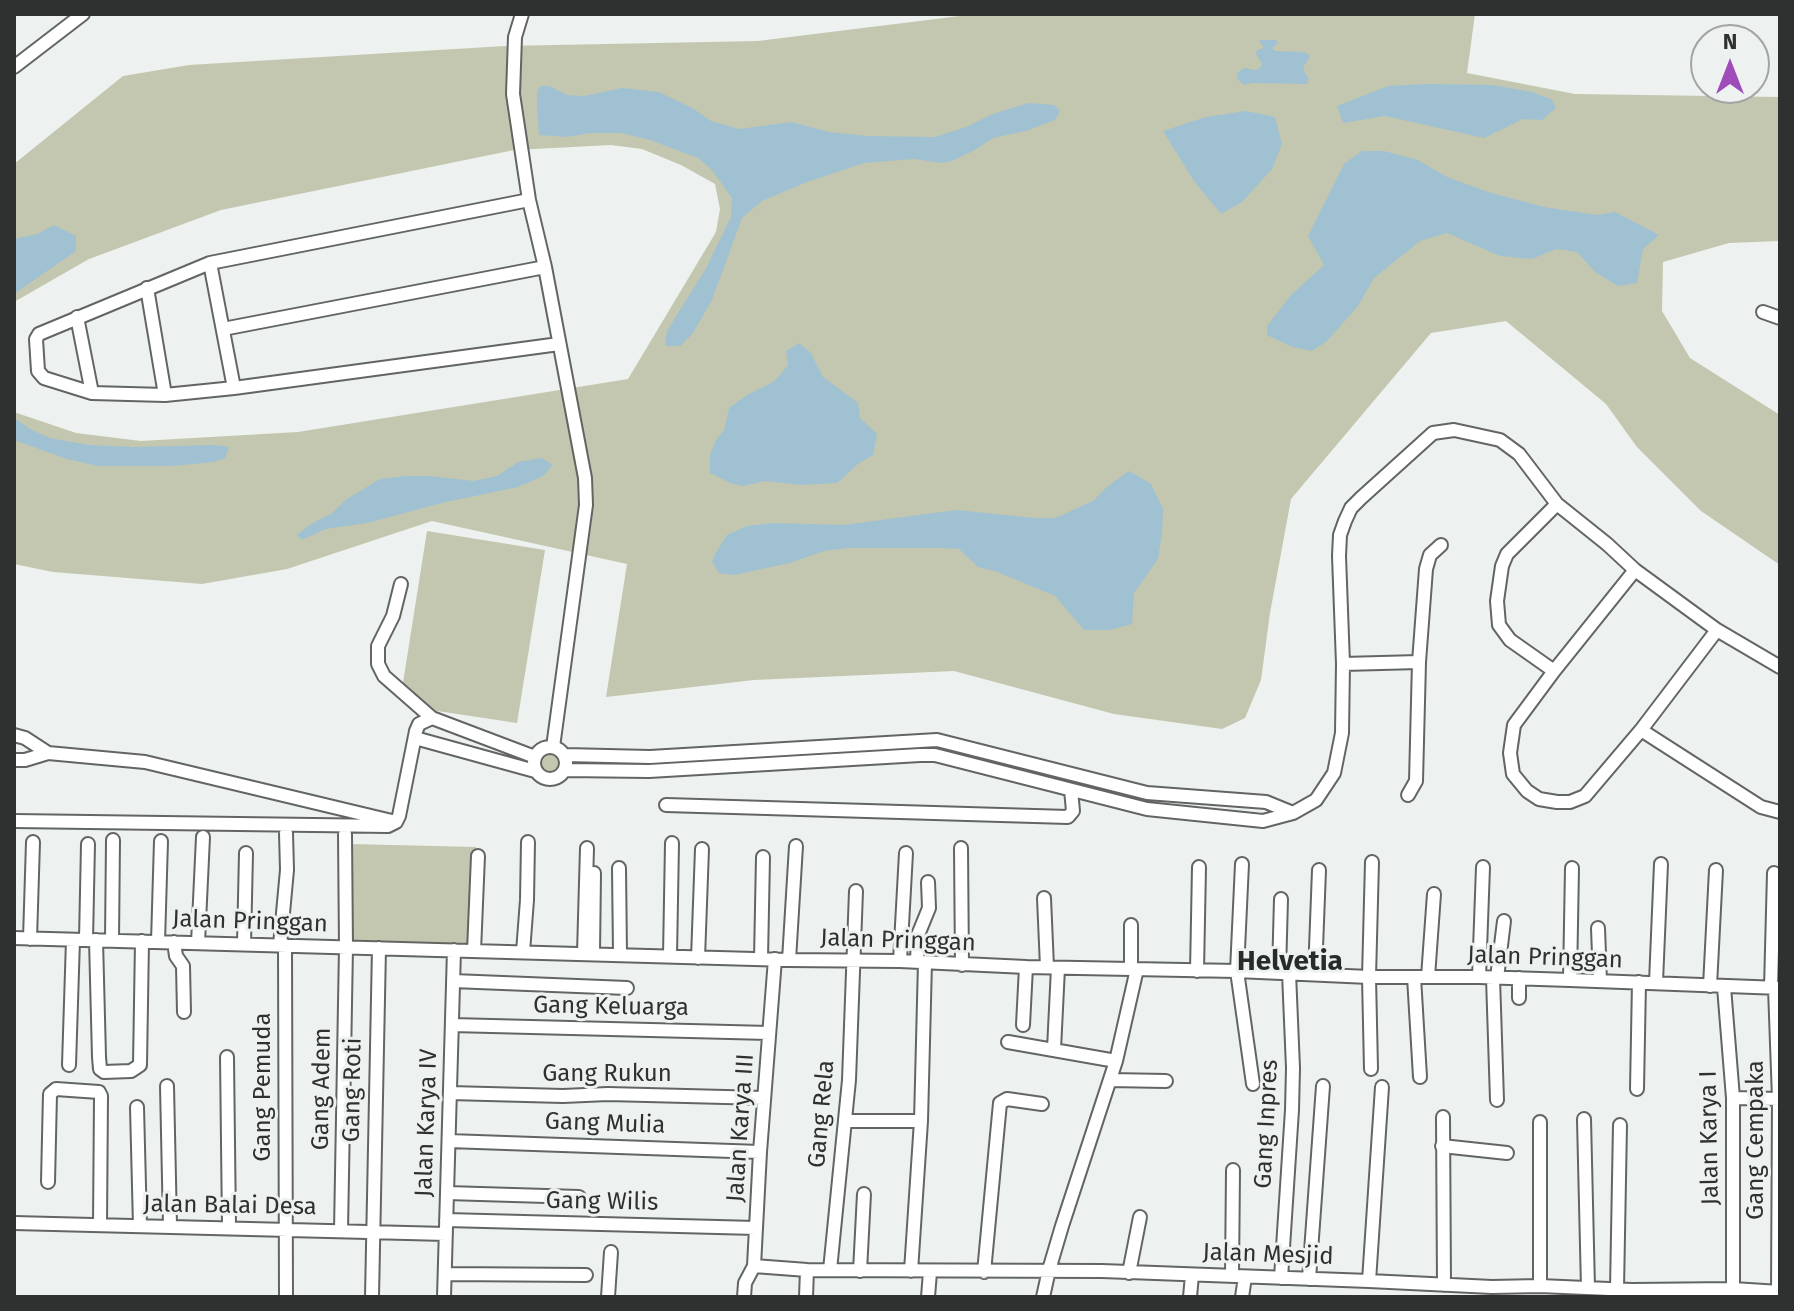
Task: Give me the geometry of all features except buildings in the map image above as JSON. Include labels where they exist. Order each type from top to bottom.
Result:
[{"type":"street","points":[[14,67],[83,14]]},
{"type":"street","points":[[522,14],[515,37],[513,94],[529,200],[545,267],[585,478],[586,505],[553,747]]},
{"type":"street","points":[[529,200],[210,263],[39,334],[36,339],[38,371],[44,378],[92,393],[165,395],[559,344]]},
{"type":"street","points":[[210,263],[234,388]]},
{"type":"street","points":[[223,329],[545,267]]},
{"type":"street","points":[[147,288],[165,395]]},
{"type":"street","points":[[1763,312],[1780,318]]},
{"type":"street","points":[[77,317],[92,393]]},
{"type":"street","points":[[565,770],[649,771],[935,755],[1147,809],[1263,821],[1293,813],[1316,800],[1334,773],[1342,733],[1339,556],[1340,535],[1345,521],[1351,508],[1361,498],[1433,433],[1454,430],[1500,440],[1519,454],[1557,504],[1635,570],[1717,630],[1780,667]]},
{"type":"street","points":[[1554,671],[1510,640],[1499,625],[1497,601],[1507,554],[1557,504]]},
{"type":"street","points":[[1408,795],[1416,781],[1419,662],[1426,569],[1430,555],[1441,545]]},
{"type":"street","points":[[1635,570],[1514,725],[1510,753],[1513,774],[1527,791],[1539,799],[1557,802],[1570,802],[1585,796],[1641,730],[1717,630]]},
{"type":"street","points":[[401,584],[393,616],[377,651],[378,664],[384,676],[432,718],[535,757]]},
{"type":"street","points":[[1343,664],[1419,662]]},
{"type":"street","points":[[14,821],[388,826],[396,822],[399,816],[419,724],[432,718]]},
{"type":"street","points":[[1641,730],[1761,807],[1780,812]]},
{"type":"street","points":[[14,735],[25,738],[48,753]]},
{"type":"street","points":[[415,738],[535,771],[548,780],[558,778],[565,770],[565,755],[553,747],[542,749],[535,757],[535,771]]},
{"type":"street","points":[[565,755],[650,757],[937,740],[1147,793],[1266,802],[1293,813]]},
{"type":"street","points":[[790,748],[791,763]]},
{"type":"street","points":[[14,760],[48,753],[145,762],[396,822]]},
{"type":"street","points":[[1014,776],[1020,762]]},
{"type":"street","points":[[666,805],[1068,817],[1073,811],[1071,790]]},
{"type":"street","name":"Gang Pemuda","points":[[286,833],[282,945],[286,1297]]},
{"type":"street","name":"Gang Adem","points":[[341,1231],[345,834]]},
{"type":"street","points":[[198,943],[203,837]]},
{"type":"street","points":[[112,940],[113,840]]},
{"type":"street","points":[[158,942],[161,841]]},
{"type":"street","points":[[30,939],[33,842]]},
{"type":"street","points":[[523,952],[528,842]]},
{"type":"street","points":[[670,956],[672,843]]},
{"type":"street","points":[[69,1065],[85,940],[88,844]]},
{"type":"street","points":[[789,960],[796,846]]},
{"type":"street","points":[[587,848],[589,953]]},
{"type":"street","points":[[961,848],[962,965]]},
{"type":"street","points":[[698,958],[702,849]]},
{"type":"street","points":[[244,944],[246,853]]},
{"type":"street","points":[[900,961],[906,853]]},
{"type":"street","points":[[474,951],[478,856]]},
{"type":"street","points":[[761,959],[763,857]]},
{"type":"street","points":[[589,953],[594,862]]},
{"type":"street","points":[[1371,1069],[1369,977],[1372,862]]},
{"type":"street","points":[[1242,864],[1237,971],[1253,1084]]},
{"type":"street","points":[[1656,982],[1661,864]]},
{"type":"street","points":[[1197,971],[1199,867]]},
{"type":"street","points":[[1479,977],[1483,867]]},
{"type":"street","points":[[619,868],[620,954]]},
{"type":"street","points":[[1570,980],[1572,868]]},
{"type":"street","points":[[1315,974],[1319,870]]},
{"type":"street","points":[[1710,986],[1716,870]]},
{"type":"street","name":"Gang Cempaka","points":[[1774,873],[1780,1099],[1779,1292]]},
{"type":"street","points":[[911,1271],[921,1121],[921,962],[918,935],[929,908],[928,882]]},
{"type":"street","name":"Gang Rela","points":[[830,1270],[849,1080],[856,891]]},
{"type":"street","points":[[1428,977],[1434,894]]},
{"type":"street","points":[[1044,898],[1052,968],[1054,1049]]},
{"type":"street","name":"Gang Inpres","points":[[1281,899],[1293,1068],[1281,1278]]},
{"type":"street","points":[[1497,1100],[1495,978],[1504,921]]},
{"type":"street","points":[[1043,1297],[1116,1061],[1134,969],[1131,925]]},
{"type":"street","points":[[1598,928],[1600,981]]},
{"type":"street","name":"Jalan Pringgan","points":[[14,938],[900,961],[1369,977],[1519,978],[1775,988]]},
{"type":"street","points":[[85,940],[100,1069],[104,1072],[131,1071],[140,1065],[142,941]]},
{"type":"street","points":[[174,942],[176,956],[183,966],[184,1012]]},
{"type":"street","name":"Gang Roti","points":[[372,1297],[379,948]]},
{"type":"street","name":"Jalan Karya IV","points":[[444,1297],[454,950]]},
{"type":"street","name":"Jalan Karya III","points":[[744,1297],[745,1283],[754,1266],[775,959]]},
{"type":"street","points":[[1023,1025],[1026,967]]},
{"type":"street","points":[[1414,977],[1420,1077]]},
{"type":"street","points":[[1519,978],[1519,998]]},
{"type":"street","points":[[453,981],[627,988]]},
{"type":"street","points":[[1637,1089],[1639,982]]},
{"type":"street","name":"Jalan Karya I","points":[[1724,987],[1733,1098],[1733,1289]]},
{"type":"street","name":"Gang Keluarga","points":[[452,1025],[769,1033]]},
{"type":"street","points":[[1008,1042],[1116,1061]]},
{"type":"street","points":[[227,1057],[229,1227]]},
{"type":"street","points":[[1110,1080],[1166,1081]]},
{"type":"street","points":[[167,1086],[170,1226]]},
{"type":"street","points":[[1309,1279],[1323,1086]]},
{"type":"street","points":[[1369,1281],[1382,1087]]},
{"type":"street","points":[[48,1182],[50,1094],[56,1089],[99,1092],[100,1224]]},
{"type":"street","name":"Gang Rukun","points":[[450,1093],[764,1098]]},
{"type":"street","points":[[1733,1098],[1780,1099]]},
{"type":"street","points":[[984,1272],[1000,1103],[1007,1099],[1042,1104]]},
{"type":"street","points":[[137,1107],[140,1226]]},
{"type":"street","points":[[1443,1117],[1444,1285]]},
{"type":"street","points":[[1584,1119],[1588,1288]]},
{"type":"street","points":[[845,1121],[921,1121]]},
{"type":"street","points":[[1540,1122],[1540,1286]]},
{"type":"street","points":[[1617,1289],[1620,1125]]},
{"type":"street","name":"Gang Mulia","points":[[449,1141],[760,1152]]},
{"type":"street","points":[[1442,1146],[1507,1153]]},
{"type":"street","points":[[1233,1170],[1238,1277],[1242,1297]]},
{"type":"street","points":[[447,1193],[579,1197]]},
{"type":"street","points":[[860,1271],[864,1194]]},
{"type":"street","points":[[1129,1273],[1140,1217]]},
{"type":"street","name":"Jalan Balai Desa","points":[[14,1223],[373,1232],[446,1227]]},
{"type":"street","name":"Gang Wilis","points":[[446,1227],[756,1228]]},
{"type":"street","points":[[608,1297],[611,1252]]},
{"type":"street","name":"Jalan Mesjid","points":[[754,1266],[930,1272],[1049,1270],[1369,1281],[1444,1285],[1492,1292],[1540,1286],[1562,1292],[1588,1288],[1631,1293],[1713,1294],[1733,1289],[1779,1292]]},
{"type":"street","points":[[806,1297],[807,1270]]},
{"type":"street","points":[[928,1297],[930,1272]]},
{"type":"street","points":[[445,1274],[586,1275]]},
{"type":"street","points":[[1190,1297],[1192,1275]]},
{"type":"green space","points":[[976,14],[1475,14],[1467,73],[1575,94],[1690,96],[1690,104],[1770,104],[1770,97],[1780,97],[1780,241],[1729,243],[1663,262],[1662,311],[1690,358],[1780,415],[1780,565],[1701,511],[1637,447],[1606,404],[1506,321],[1431,333],[1291,499],[1261,680],[1245,718],[1222,729],[1114,714],[954,671],[754,680],[606,697],[627,564],[432,521],[287,569],[202,584],[53,572],[14,564],[14,412],[76,433],[141,441],[298,432],[628,379],[716,232],[720,209],[715,184],[681,165],[642,149],[611,145],[514,150],[221,210],[89,259],[14,302],[14,164],[123,76],[189,65],[505,46],[758,41]]},
{"type":"green space","points":[[427,531],[545,550],[517,723],[431,710],[402,689]]},
{"type":"green space","points":[[551,751],[559,755],[563,763],[559,771],[551,775],[543,771],[539,763],[543,755]]},
{"type":"green space","points":[[350,844],[476,847],[474,947],[348,944]]},
{"type":"water","points":[[1261,40],[1276,40],[1278,43],[1272,48],[1275,51],[1309,55],[1304,66],[1309,78],[1307,84],[1245,85],[1240,82],[1237,73],[1244,68],[1255,70],[1262,64],[1256,54],[1257,50],[1264,48]]},
{"type":"water","points":[[1493,85],[1532,92],[1551,99],[1556,108],[1542,120],[1523,119],[1484,138],[1385,116],[1343,123],[1337,106],[1388,86]]},
{"type":"water","points":[[540,86],[549,86],[567,95],[584,96],[622,88],[659,92],[711,121],[739,129],[792,122],[829,132],[867,136],[935,137],[1028,103],[1054,105],[1060,111],[1055,120],[1026,131],[993,138],[952,161],[941,163],[914,159],[864,163],[762,201],[742,218],[712,300],[693,333],[680,346],[665,346],[667,331],[705,270],[731,217],[732,198],[711,169],[698,158],[650,140],[621,133],[567,137],[539,135],[537,92]]},
{"type":"water","points":[[1246,111],[1275,117],[1282,144],[1272,169],[1242,202],[1221,214],[1194,181],[1163,131],[1206,117]]},
{"type":"water","points":[[1362,151],[1384,151],[1418,160],[1447,177],[1544,207],[1597,215],[1615,212],[1659,235],[1643,249],[1637,283],[1618,286],[1595,272],[1577,252],[1556,249],[1532,259],[1500,256],[1447,233],[1420,241],[1374,278],[1358,306],[1327,341],[1312,351],[1292,347],[1267,335],[1267,326],[1291,295],[1324,265],[1308,236],[1344,164]]},
{"type":"water","points":[[54,225],[76,236],[76,251],[14,294],[14,239],[37,234]]},
{"type":"water","points":[[799,343],[811,353],[823,377],[858,403],[860,418],[877,434],[873,455],[837,483],[801,485],[765,481],[743,486],[710,473],[710,455],[724,430],[729,408],[775,381],[788,365],[786,351]]},
{"type":"water","points":[[14,418],[50,438],[88,445],[229,447],[225,458],[214,462],[171,466],[98,466],[67,459],[14,440]]},
{"type":"water","points":[[542,458],[553,465],[543,476],[518,487],[367,523],[326,529],[302,540],[297,535],[380,479],[429,476],[474,481],[497,476],[518,462]]},
{"type":"water","points":[[1129,471],[1151,484],[1163,509],[1162,533],[1158,559],[1134,593],[1132,624],[1110,630],[1084,630],[1055,596],[978,567],[959,549],[847,548],[824,551],[790,563],[734,575],[719,573],[712,562],[727,535],[747,526],[774,523],[844,525],[956,510],[1055,518],[1093,501]]},
{"type":"district","name":"Helvetia","points":[[1290,962]]}]
